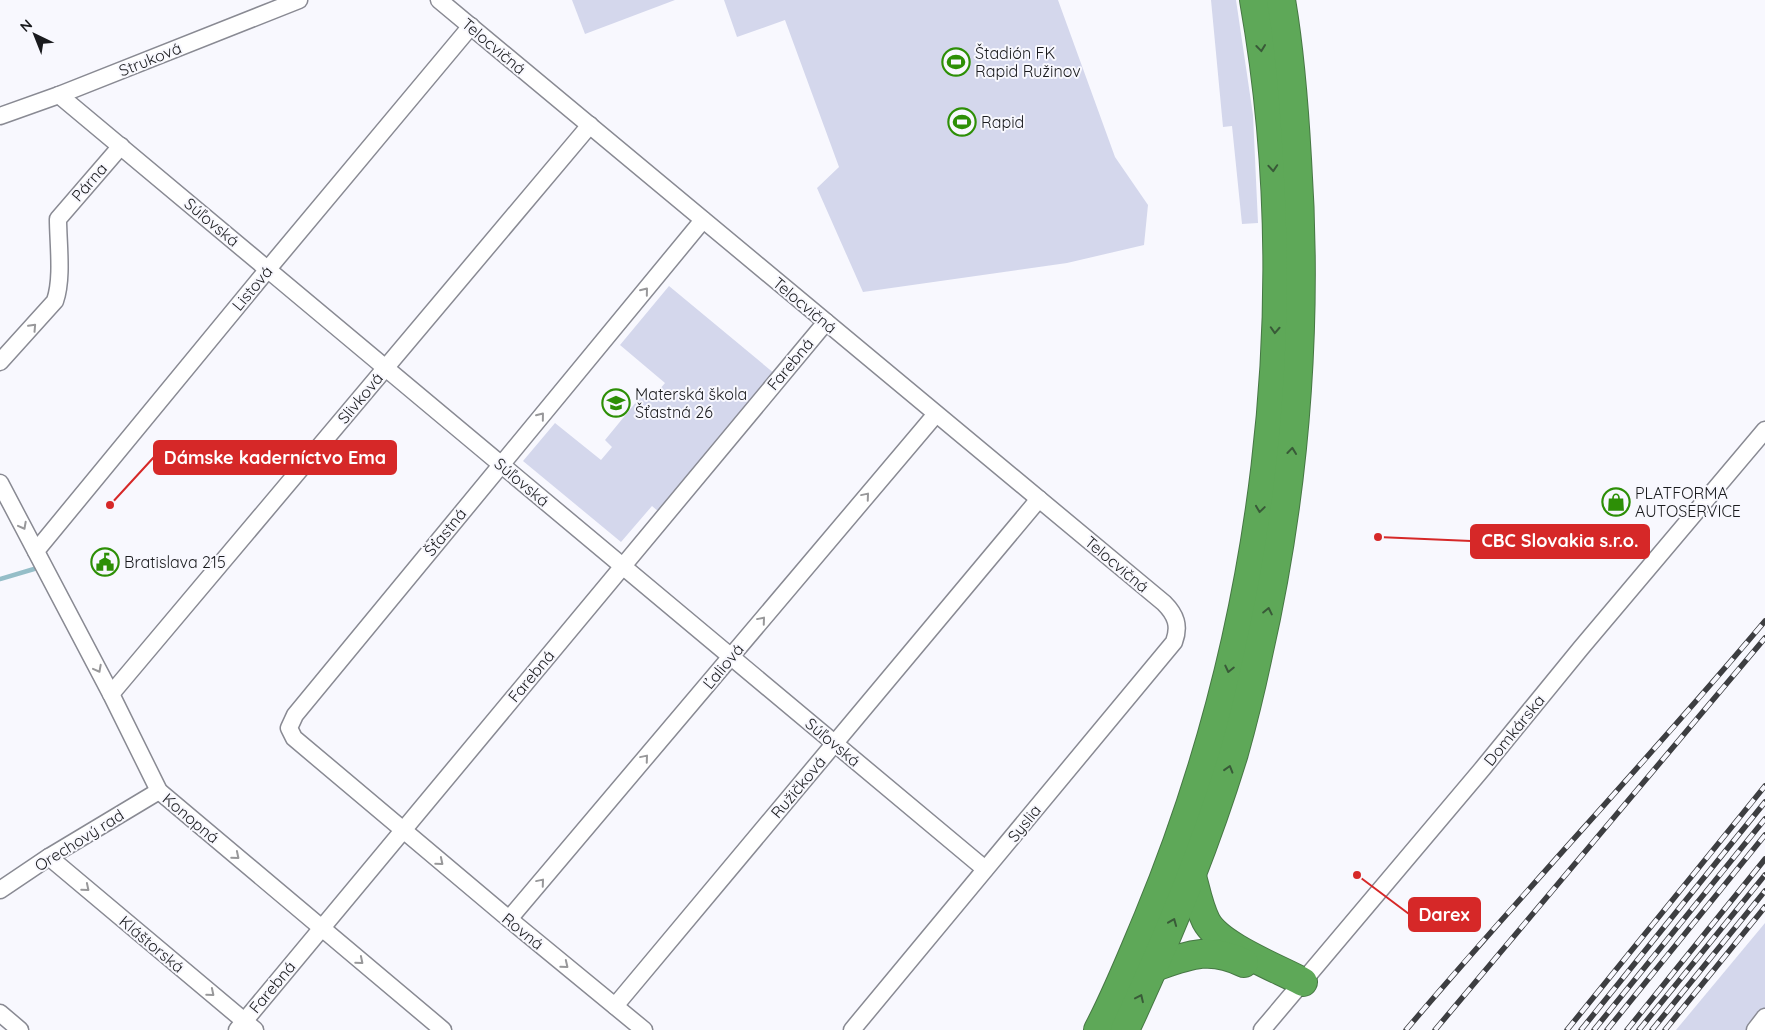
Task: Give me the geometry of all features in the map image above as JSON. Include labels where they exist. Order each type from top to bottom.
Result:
[{"type":"highway","points":[[1098,1030],[1132,956],[1168,869],[1193,798],[1229,672],[1256,539],[1266,467],[1277,296],[1276,210],[1270,119],[1254,0]]},
{"type":"highway","points":[[1125,1030],[1155,967],[1192,876],[1216,808],[1254,675],[1280,544],[1298,393],[1302,304],[1301,210],[1294,113],[1281,0]]},
{"type":"highway","points":[[1192,876],[1206,921],[1218,936],[1299,986]]},
{"type":"highway","points":[[1155,967],[1185,956],[1212,953],[1231,957],[1299,986]]},
{"type":"street","name":"Struková","points":[[0,116],[59,95],[299,0]]},
{"type":"street","name":"Telocvičná","points":[[439,0],[1171,610]]},
{"type":"street","name":"Listová","points":[[36,551],[471,26]]},
{"type":"street","name":"Súľovská","points":[[59,95],[385,368],[506,459],[622,566],[985,869]]},
{"type":"street","name":"Slivková","points":[[111,694],[590,125]]},
{"type":"street","name":"Párna","points":[[0,362],[55,301],[59,281],[58,219],[120,146]]},
{"type":"street","name":"Šťastná","points":[[403,830],[294,738],[288,728],[295,715],[703,220]]},
{"type":"street","name":"Farebná","points":[[245,1027],[321,928],[826,322]]},
{"type":"street","name":"Ľaliová","points":[[509,920],[936,414]]},
{"type":"street","name":"Domkárska","points":[[1262,1030],[1765,430]]},
{"type":"street","name":"Konopná","points":[[0,482],[111,694],[159,791],[443,1030]]},
{"type":"street","name":"Ružičková","points":[[616,1006],[1039,500]]},
{"type":"street","name":"Syslia","points":[[852,1030],[1174,642],[1178,627],[1176,618],[1171,610]]},
{"type":"street","name":"Orechový rad","points":[[0,890],[49,857],[159,791]]},
{"type":"street","name":"Rovná","points":[[403,830],[509,920],[644,1030]]},
{"type":"street","name":"Kláštorská","points":[[49,857],[245,1027]]},
{"type":"street","points":[[0,1013],[20,1030]]},
{"type":"street","points":[[1754,1030],[1765,1017]]},
{"type":"shaded area","points":[[572,0],[675,0],[585,34]]},
{"type":"shaded area","name":"Rapid","points":[[724,0],[1058,0],[1115,157],[1148,205],[1144,245],[1067,263],[863,292],[817,188],[839,167],[785,20],[737,37]]},
{"type":"shaded area","points":[[1211,0],[1236,0],[1253,115],[1258,223],[1242,224],[1232,126],[1223,127]]},
{"type":"shaded area","points":[[669,286],[775,374],[659,512],[652,506],[621,542],[523,461],[555,423],[601,460],[612,447],[605,440],[646,390],[654,396],[665,383],[620,345]]},
{"type":"shaded area","points":[[1765,923],[1765,1014],[1752,1030],[1676,1030]]},
{"type":"waterway","points":[[0,579],[34,569]]},
{"type":"railway","points":[[1406,1030],[1765,621]]},
{"type":"railway","points":[[1435,1030],[1765,638]]},
{"type":"railway","points":[[1567,1030],[1765,786]]},
{"type":"railway","points":[[1581,1030],[1765,802]]},
{"type":"railway","points":[[1594,1030],[1765,819]]},
{"type":"railway","points":[[1607,1030],[1765,835]]},
{"type":"railway","points":[[1627,1030],[1765,859]]},
{"type":"railway","points":[[1639,1030],[1765,875]]},
{"type":"railway","points":[[1652,1030],[1765,891]]},
{"type":"railway","points":[[1665,1030],[1765,907]]},
{"type":"place","name":"Štadión FK Rapid Ružinov","points":[[956,62]]},
{"type":"place","name":"Rapid","points":[[962,122]]},
{"type":"place","name":"Materská škola Šťastná 26","points":[[616,403]]},
{"type":"place","name":"PLATFORMA AUTOSERVICE","points":[[1616,502]]},
{"type":"place","name":"Dámske kaderníctvo Ema","points":[[110,505]]},
{"type":"place","name":"CBC Slovakia s.r.o.","points":[[1378,537]]},
{"type":"place","name":"Bratislava 215","points":[[105,562]]},
{"type":"place","name":"Darex","points":[[1357,875]]}]
